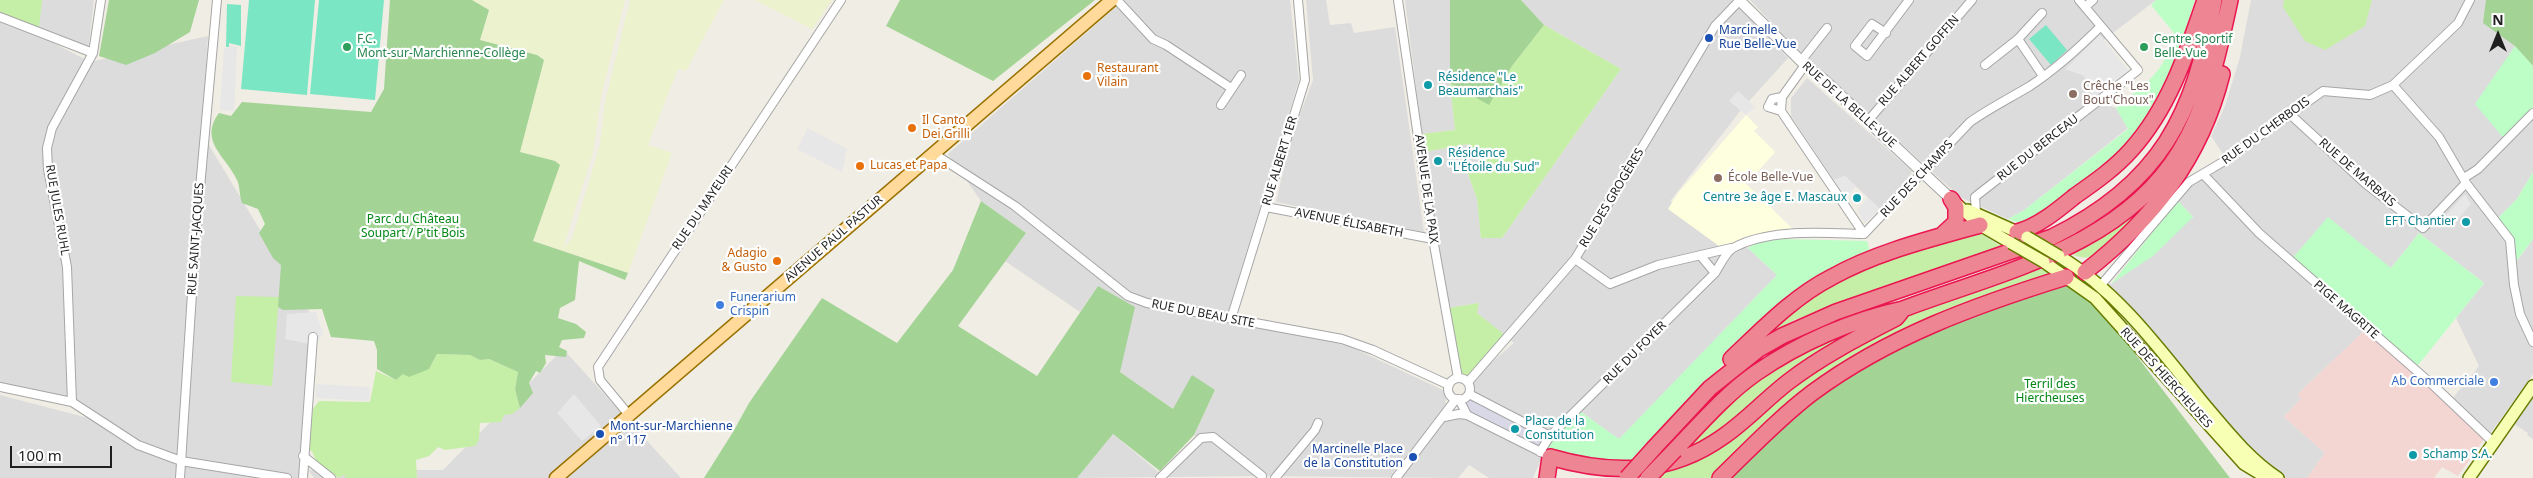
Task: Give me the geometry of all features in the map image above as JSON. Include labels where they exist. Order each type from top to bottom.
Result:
[{"type":"highway","points":[[1648,478],[1719,405],[1771,363],[1833,331],[1879,314],[1903,309],[2048,256],[2095,232],[2142,198],[2169,167],[2204,101],[2220,48],[2230,0]]},
{"type":"highway","points":[[2085,272],[2137,227],[2184,166],[2213,109],[2236,0]]},
{"type":"highway","points":[[2016,238],[2112,168],[2142,137],[2160,111],[2172,88],[2191,42],[2212,2]]},
{"type":"highway","points":[[1627,478],[1710,388],[1759,349],[1782,336],[1836,312],[2052,237],[2112,202],[2155,160],[2183,113],[2200,68],[2212,2]]},
{"type":"highway","points":[[1943,234],[1956,222],[1956,204]]},
{"type":"highway","points":[[1710,388],[1722,368],[1793,302],[1814,288],[1858,264],[1943,234],[1978,219]]},
{"type":"highway","points":[[1720,478],[1812,393],[1869,355],[1942,319],[2066,277]]},
{"type":"highway","points":[[1547,478],[1545,454],[1582,466],[1619,470],[1655,466],[1689,456],[1725,436],[1796,377],[1839,348],[1896,318],[1903,309]]},
{"type":"main road","name":"AVENUE PAUL PASTUR","points":[[556,478],[1112,0]]},
{"type":"main road","name":"RUE DE LA BELLE-VUE","points":[[1956,204],[1978,219],[2059,256],[2085,272]]},
{"type":"main road","name":"RUE DE LA BELLE-VUE","points":[[1978,219],[1996,221],[2044,262],[2066,277]]},
{"type":"main road","points":[[2066,277],[2085,272]]},
{"type":"main road","name":"RUE DES HIERCHEUSES","points":[[2085,272],[2101,285],[2161,352],[2244,464],[2266,478]]},
{"type":"main road","name":"RUE DES HIERCHEUSES","points":[[2066,277],[2090,294],[2221,432],[2278,478]]},
{"type":"main road","points":[[2090,294],[2101,285]]},
{"type":"main road","points":[[2469,478],[2533,386]]},
{"type":"street","name":"RUE JULES RUHL","points":[[72,402],[67,267],[48,169],[47,148],[52,128],[93,53],[100,0]]},
{"type":"street","name":"RUE SAINT-JACQUES","points":[[180,478],[196,232],[217,0]]},
{"type":"street","name":"RUE DU MAYEURI","points":[[629,415],[600,380],[598,366],[841,0]]},
{"type":"street","points":[[1117,0],[1153,39],[1166,45],[1231,88]]},
{"type":"street","name":"RUE ALBERT 1ER","points":[[1231,319],[1305,80],[1298,0]]},
{"type":"street","name":"AVENUE DE LA PAIX","points":[[1398,0],[1433,239],[1458,378]]},
{"type":"street","name":"RUE DE LA BELLE-VUE","points":[[1739,0],[1803,63],[1956,204]]},
{"type":"street","name":"RUE DES GROGÈRES","points":[[1468,382],[1575,259],[1715,26],[1739,0]]},
{"type":"street","points":[[1886,33],[1909,0]]},
{"type":"street","name":"RUE ALBERT GOFFIN","points":[[1867,122],[1972,0]]},
{"type":"street","points":[[2079,0],[2101,26]]},
{"type":"street","points":[[2085,7],[2093,0]]},
{"type":"street","name":"RUE DU CHERBOIS","points":[[2101,285],[2189,182],[2292,116],[2324,91],[2370,95],[2393,85],[2458,23],[2470,0]]},
{"type":"street","points":[[1985,66],[2018,39],[2042,13]]},
{"type":"street","points":[[0,17],[93,53]]},
{"type":"street","name":"RUE DU BERCEAU","points":[[1978,219],[1975,197],[2138,70],[2101,26]]},
{"type":"street","name":"RUE DES CHAMPS","points":[[1864,234],[1970,122],[2043,76],[2074,52],[2101,26]]},
{"type":"street","points":[[1781,112],[1782,97],[1827,28]]},
{"type":"street","points":[[2018,39],[2043,76]]},
{"type":"street","points":[[1221,105],[1231,88],[1242,75]]},
{"type":"street","points":[[2393,85],[2439,137],[2465,181],[2510,240],[2514,285],[2520,314],[2533,342]]},
{"type":"street","points":[[1782,97],[1772,99],[1768,107],[1781,112],[1864,234]]},
{"type":"street","name":"RUE DE MARBAIS","points":[[2292,116],[2366,184],[2423,228],[2465,181],[2533,113]]},
{"type":"street","name":"RUE DU BEAU SITE","points":[[933,153],[1015,206],[1128,296],[1147,303],[1342,339],[1372,350],[1449,386]]},
{"type":"street","name":"PIGE MAGRITE","points":[[2203,174],[2259,233],[2421,374],[2493,442]]},
{"type":"street","name":"AVENUE ÉLISABETH","points":[[1266,207],[1433,239]]},
{"type":"street","points":[[1575,259],[1610,284],[1658,266],[1771,236],[1804,233],[1864,234]]},
{"type":"street","points":[[1700,255],[1715,273],[1731,248]]},
{"type":"street","name":"RUE DU FOYER","points":[[1545,454],[1550,436],[1715,273]]},
{"type":"street","points":[[303,478],[303,456],[313,337]]},
{"type":"street","points":[[1467,416],[1457,399],[1450,394],[1449,386],[1458,378],[1468,382],[1469,394]]},
{"type":"street","points":[[0,387],[72,402],[138,445],[181,461],[287,478]]},
{"type":"street","points":[[1469,394],[1550,436]]},
{"type":"street","points":[[1396,478],[1457,399],[1469,394]]},
{"type":"street","points":[[1444,417],[1459,414],[1467,416],[1545,454]]},
{"type":"street","points":[[1160,478],[1201,438],[1213,438],[1261,477],[1267,474],[1275,478],[1315,430],[1318,423]]},
{"type":"street","points":[[303,456],[331,478]]},
{"type":"shaded area","points":[[39,0],[94,0],[88,51],[37,33]]},
{"type":"shaded area","points":[[472,0],[625,0],[601,97],[593,153],[563,248],[572,238],[600,144],[605,102],[630,0],[724,0],[686,71],[678,69],[648,145],[672,153],[628,273],[533,241],[559,165],[555,161],[520,152],[544,60],[537,55],[480,40],[489,10]]},
{"type":"shaded area","points":[[755,0],[832,0],[812,29]]},
{"type":"shaded area","points":[[1124,0],[1290,0],[1299,80],[1225,322],[1315,337],[1351,347],[1445,391],[1446,406],[1393,473],[1396,477],[1444,417],[1459,414],[1540,452],[1542,457],[1533,478],[1489,478],[1469,465],[1458,478],[1262,476],[1077,478],[1113,434],[1162,475],[1200,438],[1194,435],[1215,390],[1173,409],[1120,372],[1098,286],[1080,312],[1005,261],[1026,233],[981,201],[948,154]]},
{"type":"shaded area","points":[[1306,0],[1326,0],[1330,25],[1351,23],[1354,33],[1395,27],[1424,232],[1276,202],[1290,141],[1313,80]]},
{"type":"shaded area","points":[[1405,0],[1450,0],[1450,83],[1455,130],[1422,134]]},
{"type":"shaded area","points":[[1521,0],[1732,0],[1788,58],[1741,110],[1671,200],[1674,211],[1719,246],[1748,248],[1777,275],[1619,440],[1579,410],[1550,436],[1470,391],[1468,382],[1514,343],[1477,313],[1478,303],[1448,308],[1424,152],[1468,144],[1476,149],[1480,161],[1479,169],[1467,172],[1477,199],[1481,238],[1502,238],[1621,69],[1544,25]]},
{"type":"shaded area","points":[[1750,0],[2156,0],[2066,69],[2083,75],[2090,84],[2093,101],[2116,108],[2128,128],[2023,211],[2008,219],[1960,197],[1794,46]]},
{"type":"shaded area","points":[[2251,0],[2533,0],[2533,66],[2514,47],[2530,117],[2533,119],[2533,172],[2517,199],[2496,220],[2504,230],[2513,266],[2533,239],[2533,374],[2489,435],[2452,399],[2479,366],[2456,318],[2484,283],[2419,233],[2391,268],[2367,328],[2298,394],[2302,398],[2284,417],[2325,453],[2307,478],[2278,478],[2267,471],[2101,285],[2111,284],[2193,217],[2175,198],[2189,182],[2227,160],[2211,136],[2225,106],[2240,57]]},
{"type":"shaded area","points":[[0,15],[90,62],[208,36],[196,227],[204,137],[315,321],[309,470],[443,470],[563,349],[681,478],[314,478],[309,471],[308,478],[0,478],[0,395],[115,425],[72,402],[0,388]]},
{"type":"shaded area","points":[[2100,35],[2130,72],[2093,101],[2090,84],[2083,75],[2065,69]]},
{"type":"shaded area","points":[[230,45],[237,47],[234,111],[220,110],[224,48],[230,48]]},
{"type":"shaded area","points":[[1807,78],[1912,171],[1905,185],[1880,209],[1845,176],[1834,180],[1791,116],[1791,98]]},
{"type":"shaded area","points":[[1738,91],[1755,107],[1746,115],[1729,101]]},
{"type":"shaded area","name":"École Belle-Vue","points":[[1746,115],[1758,127],[1754,131],[1775,152],[1755,175],[1750,172],[1743,181],[1794,230],[1769,233],[1719,246],[1668,209],[1678,193]]},
{"type":"shaded area","points":[[808,128],[847,149],[842,172],[797,149]]},
{"type":"shaded area","points":[[1845,176],[1856,186],[1845,199],[1834,180]]},
{"type":"shaded area","points":[[2465,194],[2471,204],[2455,223],[2446,215]]},
{"type":"shaded area","points":[[1868,198],[1880,209],[1865,223],[1857,210]]},
{"type":"shaded area","points":[[316,312],[323,334],[315,345],[285,339],[287,314]]},
{"type":"shaded area","points":[[2367,328],[2442,396],[2484,439],[2458,476],[2442,467],[2434,478],[2307,478],[2325,453],[2284,417],[2301,399],[2298,394]]},
{"type":"shaded area","points":[[316,384],[370,387],[369,401],[316,398]]},
{"type":"shaded area","points":[[574,394],[601,426],[582,441],[557,413]]},
{"type":"shaded area","name":"Place de la Constitution","points":[[1467,396],[1550,436],[1540,452],[1467,415],[1462,399]]},
{"type":"shaded area","points":[[2533,397],[2533,439],[2527,435],[2528,433],[2514,424]]},
{"type":"green space","points":[[0,0],[42,0],[39,28],[0,16]]},
{"type":"green space","points":[[109,0],[199,0],[190,32],[155,53],[126,65],[99,56]]},
{"type":"green space","points":[[249,0],[315,0],[307,95],[241,89]]},
{"type":"green space","name":"F.C. Mont-sur-Marchienne-Collège","points":[[319,0],[384,0],[375,100],[310,94]]},
{"type":"green space","name":"Parc du Château Soupart / P'tit Bois","points":[[390,0],[472,0],[489,10],[480,40],[537,55],[544,60],[520,152],[555,161],[560,165],[533,241],[628,273],[625,280],[579,261],[575,300],[560,308],[558,318],[576,324],[586,332],[584,338],[562,340],[559,347],[567,351],[566,357],[545,355],[546,363],[540,373],[536,371],[529,383],[533,393],[520,408],[515,389],[518,372],[489,359],[480,360],[470,355],[437,354],[429,369],[409,377],[403,374],[396,380],[377,369],[377,350],[374,341],[331,337],[322,309],[283,310],[278,307],[281,265],[273,258],[259,233],[265,224],[258,209],[242,203],[237,180],[216,148],[213,140],[211,132],[213,123],[219,113],[231,116],[242,102],[371,112],[384,89]]},
{"type":"green space","points":[[900,0],[1095,0],[993,81],[886,26]]},
{"type":"green space","points":[[1450,0],[1521,0],[1544,25],[1512,66],[1489,105],[1450,83]]},
{"type":"green space","points":[[2156,0],[2195,0],[2173,67],[2157,104],[2114,157],[2059,203],[2028,222],[2020,223],[2008,219],[2023,211],[2128,129],[2116,108],[2145,84],[2160,68],[2174,33],[2151,5]]},
{"type":"green space","points":[[2284,0],[2372,0],[2365,26],[2325,50],[2305,41],[2283,7]]},
{"type":"green space","points":[[2486,0],[2533,0],[2533,66],[2515,46],[2483,23]]},
{"type":"green space","points":[[227,4],[241,5],[241,46],[229,43],[229,47],[226,47]]},
{"type":"green space","points":[[1544,25],[1621,69],[1502,238],[1481,238],[1477,199],[1467,171],[1479,169],[1480,161],[1476,152],[1468,144],[1424,152],[1422,134],[1455,130],[1450,83],[1489,104],[1512,66]]},
{"type":"green space","points":[[2046,25],[2067,50],[2051,65],[2029,39]]},
{"type":"green space","points":[[2515,46],[2533,66],[2533,113],[2506,141],[2475,104]]},
{"type":"green space","points":[[2533,172],[2533,239],[2512,267],[2510,240],[2496,220],[2517,199]]},
{"type":"green space","points":[[2174,178],[2121,234],[2099,253],[2090,257],[2084,257],[2067,252]]},
{"type":"green space","points":[[981,201],[1026,233],[958,326],[1037,376],[1098,286],[1135,307],[1120,372],[1173,409],[1192,375],[1215,390],[1194,435],[1160,471],[1113,434],[1077,478],[704,478],[749,403],[822,298],[897,343],[953,270]]},
{"type":"green space","points":[[2178,201],[2193,217],[2153,256],[2111,284]]},
{"type":"green space","points":[[2328,217],[2391,268],[2419,233],[2484,283],[2415,369],[2290,261]]},
{"type":"green space","points":[[1978,232],[2002,247],[1794,320],[1762,340],[1784,317],[1834,283],[1890,259]]},
{"type":"green space","points":[[1782,239],[1867,241],[1870,253],[1768,317],[1628,464],[1540,452],[1578,410],[1619,439],[1777,275],[1748,248],[1757,243]]},
{"type":"green space","points":[[2036,265],[2051,275],[1730,462],[1712,478],[1659,478],[1667,469],[1696,461],[1733,436],[1839,352],[1903,318],[2007,281]]},
{"type":"green space","name":"Terril des Hiercheuses","points":[[2066,277],[2142,351],[2136,355],[2230,478],[1720,478],[1869,355]]},
{"type":"green space","points":[[236,296],[279,297],[272,386],[231,382]]},
{"type":"green space","points":[[1479,303],[1477,313],[1505,335],[1469,376],[1460,374],[1448,308]]},
{"type":"green space","points":[[1874,322],[1729,429],[1684,452],[1742,392],[1763,374],[1788,358]]},
{"type":"green space","points":[[437,354],[470,355],[480,360],[489,359],[518,372],[515,389],[520,408],[512,414],[504,415],[501,422],[480,423],[479,440],[475,446],[445,450],[438,447],[429,456],[416,460],[417,478],[346,478],[344,475],[338,478],[316,461],[312,451],[307,451],[313,409],[319,401],[370,402],[376,371],[396,380],[403,374],[429,369]]},
{"type":"place","name":"Marcinelle Rue Belle-Vue","points":[[1709,38]]},
{"type":"place","name":"F.C. Mont-sur-Marchienne-Collège","points":[[347,47]]},
{"type":"place","name":"Centre Sportif Belle-Vue","points":[[2144,47]]},
{"type":"place","name":"Restaurant Vilain","points":[[1087,76]]},
{"type":"place","name":"Résidence \"Le Beaumarchais\"","points":[[1428,85]]},
{"type":"place","name":"Crêche \"Les Bout'Choux\"","points":[[2073,94]]},
{"type":"place","name":"Il Canto Dei Grilli","points":[[912,128]]},
{"type":"place","name":"Résidence \"L'Étoile du Sud\"","points":[[1438,161]]},
{"type":"place","name":"Lucas et Papa","points":[[860,166]]},
{"type":"place","name":"École Belle-Vue","points":[[1718,178]]},
{"type":"place","name":"Centre 3e âge E. Mascaux","points":[[1857,198]]},
{"type":"place","name":"EFT Chantier","points":[[2466,222]]},
{"type":"place","name":"Adagio & Gusto","points":[[777,261]]},
{"type":"place","name":"Funerarium Crispin","points":[[720,305]]},
{"type":"place","name":"Ab Commerciale","points":[[2494,382]]},
{"type":"place","name":"Place de la Constitution","points":[[1515,429]]},
{"type":"place","name":"Mont-sur-Marchienne n° 117","points":[[600,434]]},
{"type":"place","name":"Schamp S.A.","points":[[2413,455]]},
{"type":"place","name":"Marcinelle Place de la Constitution","points":[[1413,457]]}]
